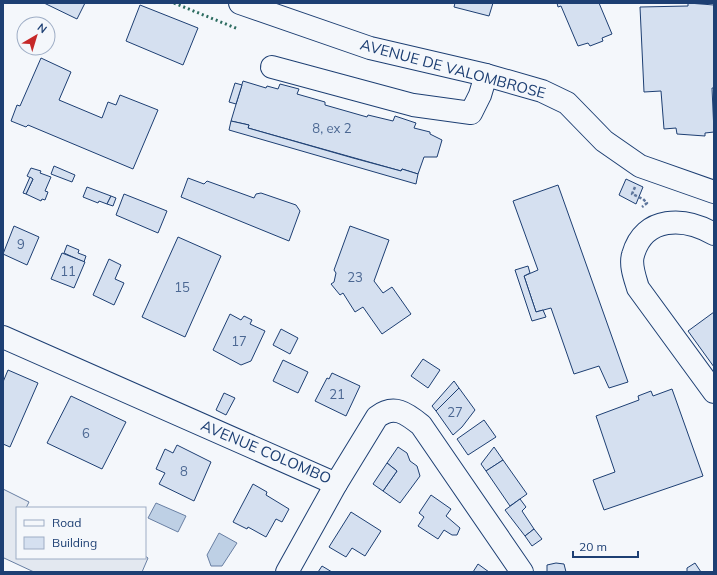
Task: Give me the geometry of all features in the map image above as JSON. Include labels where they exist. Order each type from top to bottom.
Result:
[{"type":"main road","name":"AVENUE DE VALOMBROSE","points":[[240,3],[370,48],[486,75],[555,96],[577,112],[604,141],[640,166],[714,192]]},
{"type":"main road","points":[[272,67],[413,105],[471,113],[480,96],[486,75]]},
{"type":"main road","points":[[714,234],[687,223],[669,222],[653,227],[641,239],[633,255],[633,270],[638,288],[714,392]]},
{"type":"main road","name":"AVENUE COLOMBO","points":[[3,337],[336,484],[377,416],[384,411],[397,410],[408,414],[421,425],[522,572]]},
{"type":"main road","points":[[287,572],[336,484]]},
{"type":"path","points":[[637,184],[632,194],[639,197]]},
{"type":"shaded area","points":[[3,489],[29,502],[26,507],[16,507],[16,559],[146,559],[146,557],[148,558],[142,572],[34,572],[4,558],[3,559]]},
{"type":"water","points":[[156,503],[186,516],[178,532],[148,518]]},
{"type":"water","points":[[219,533],[237,543],[222,566],[211,566],[207,555]]},
{"type":"building","points":[[44,3],[85,3],[77,19]]},
{"type":"building","points":[[455,3],[493,3],[489,16],[454,7]]},
{"type":"building","points":[[557,3],[599,3],[612,34],[602,38],[603,41],[590,46],[588,43],[578,46],[561,6],[558,7]]},
{"type":"building","points":[[688,3],[714,5],[714,88],[712,88],[714,132],[705,133],[705,136],[677,134],[676,128],[664,129],[661,91],[644,92],[640,7],[688,6]]},
{"type":"building","points":[[140,5],[198,28],[183,65],[126,41]]},
{"type":"building","points":[[41,58],[71,72],[59,100],[102,118],[108,102],[116,105],[120,95],[158,110],[133,169],[28,125],[26,127],[11,121],[17,105],[20,106]]},
{"type":"building","points":[[243,81],[266,88],[267,86],[278,89],[280,84],[299,89],[297,94],[325,102],[325,105],[367,117],[368,115],[393,121],[395,116],[416,123],[414,128],[430,132],[430,134],[442,140],[437,157],[424,157],[418,174],[402,169],[401,171],[248,128],[249,125],[231,121]]},
{"type":"building","points":[[235,83],[242,85],[236,104],[229,102]]},
{"type":"building","points":[[231,121],[249,125],[248,128],[353,158],[418,174],[416,184],[229,130]]},
{"type":"building","points":[[54,166],[75,175],[72,182],[51,174]]},
{"type":"building","points":[[31,168],[41,171],[40,173],[51,177],[45,191],[48,192],[45,200],[42,199],[41,201],[26,194],[33,179],[27,176]]},
{"type":"building","points":[[30,177],[33,179],[26,194],[23,193]]},
{"type":"building","points":[[188,178],[204,184],[207,181],[254,198],[256,194],[261,193],[296,205],[300,211],[289,241],[181,197]]},
{"type":"building","points":[[626,179],[643,187],[636,204],[619,195]]},
{"type":"building","points":[[558,185],[628,382],[609,388],[599,366],[574,374],[551,308],[536,312],[524,276],[538,270],[513,201]]},
{"type":"building","points":[[87,187],[111,196],[107,204],[99,201],[98,203],[83,197]]},
{"type":"building","points":[[124,194],[167,211],[158,233],[116,215]]},
{"type":"building","points":[[111,196],[116,198],[113,206],[107,204]]},
{"type":"building","points":[[14,226],[39,237],[27,265],[3,254]]},
{"type":"building","points":[[350,226],[389,240],[374,281],[383,293],[392,287],[411,314],[382,334],[363,307],[355,312],[343,293],[340,295],[331,284],[334,282],[336,273],[334,270]]},
{"type":"building","points":[[178,237],[221,256],[185,337],[142,317]]},
{"type":"building","points":[[67,245],[79,250],[78,253],[86,256],[84,262],[64,253]]},
{"type":"building","points":[[62,253],[85,262],[74,288],[51,279]]},
{"type":"building","points":[[109,259],[121,265],[115,279],[124,283],[114,305],[93,295]]},
{"type":"building","points":[[528,266],[530,273],[524,276],[536,312],[543,310],[546,317],[532,321],[515,270]]},
{"type":"building","points":[[714,312],[714,367],[688,331]]},
{"type":"building","points":[[230,314],[241,320],[244,316],[252,320],[250,324],[265,331],[251,361],[241,365],[213,350]]},
{"type":"building","points":[[281,329],[298,338],[290,354],[273,345]]},
{"type":"building","points":[[423,359],[440,370],[428,388],[411,376]]},
{"type":"building","points":[[283,360],[308,372],[298,393],[273,381]]},
{"type":"building","points":[[8,370],[38,383],[10,447],[3,444],[3,382]]},
{"type":"building","points":[[332,373],[360,386],[346,416],[315,401],[327,378],[329,379]]},
{"type":"building","points":[[454,381],[459,388],[436,411],[432,406]]},
{"type":"building","points":[[459,388],[475,410],[462,427],[453,435],[436,411]]},
{"type":"building","points":[[672,389],[703,476],[604,510],[593,480],[615,472],[596,416],[639,400],[638,396],[651,391],[653,396]]},
{"type":"building","points":[[224,393],[235,398],[226,415],[216,410]]},
{"type":"building","points":[[71,396],[126,422],[102,469],[47,443]]},
{"type":"building","points":[[484,420],[496,437],[468,455],[457,439]]},
{"type":"building","points":[[177,445],[211,462],[194,501],[159,484],[165,473],[156,469],[165,449],[173,453]]},
{"type":"building","points":[[398,447],[407,453],[410,461],[417,466],[420,476],[400,503],[383,491],[397,471],[387,463]]},
{"type":"building","points":[[494,447],[503,460],[486,471],[481,464]]},
{"type":"building","points":[[503,460],[527,494],[510,506],[486,471]]},
{"type":"building","points":[[387,463],[397,471],[383,491],[373,484]]},
{"type":"building","points":[[253,484],[267,492],[266,495],[289,509],[282,522],[276,519],[266,537],[248,527],[247,529],[233,522]]},
{"type":"building","points":[[431,495],[451,509],[446,516],[460,528],[457,535],[452,535],[444,530],[438,539],[418,526],[424,517],[419,513]]},
{"type":"building","points":[[520,499],[526,507],[522,511],[534,529],[525,536],[505,510]]},
{"type":"building","points":[[351,512],[381,531],[365,556],[352,548],[346,557],[329,547]]},
{"type":"building","points":[[534,529],[542,539],[532,546],[525,536]]},
{"type":"building","points":[[556,563],[564,564],[566,572],[547,572],[547,565]]},
{"type":"building","points":[[695,563],[701,572],[687,572],[687,568]]},
{"type":"building","points":[[478,564],[489,572],[473,572]]},
{"type":"building","points":[[322,566],[332,572],[318,572]]},
{"type":"hedge","points":[[174,3],[238,29]]}]
